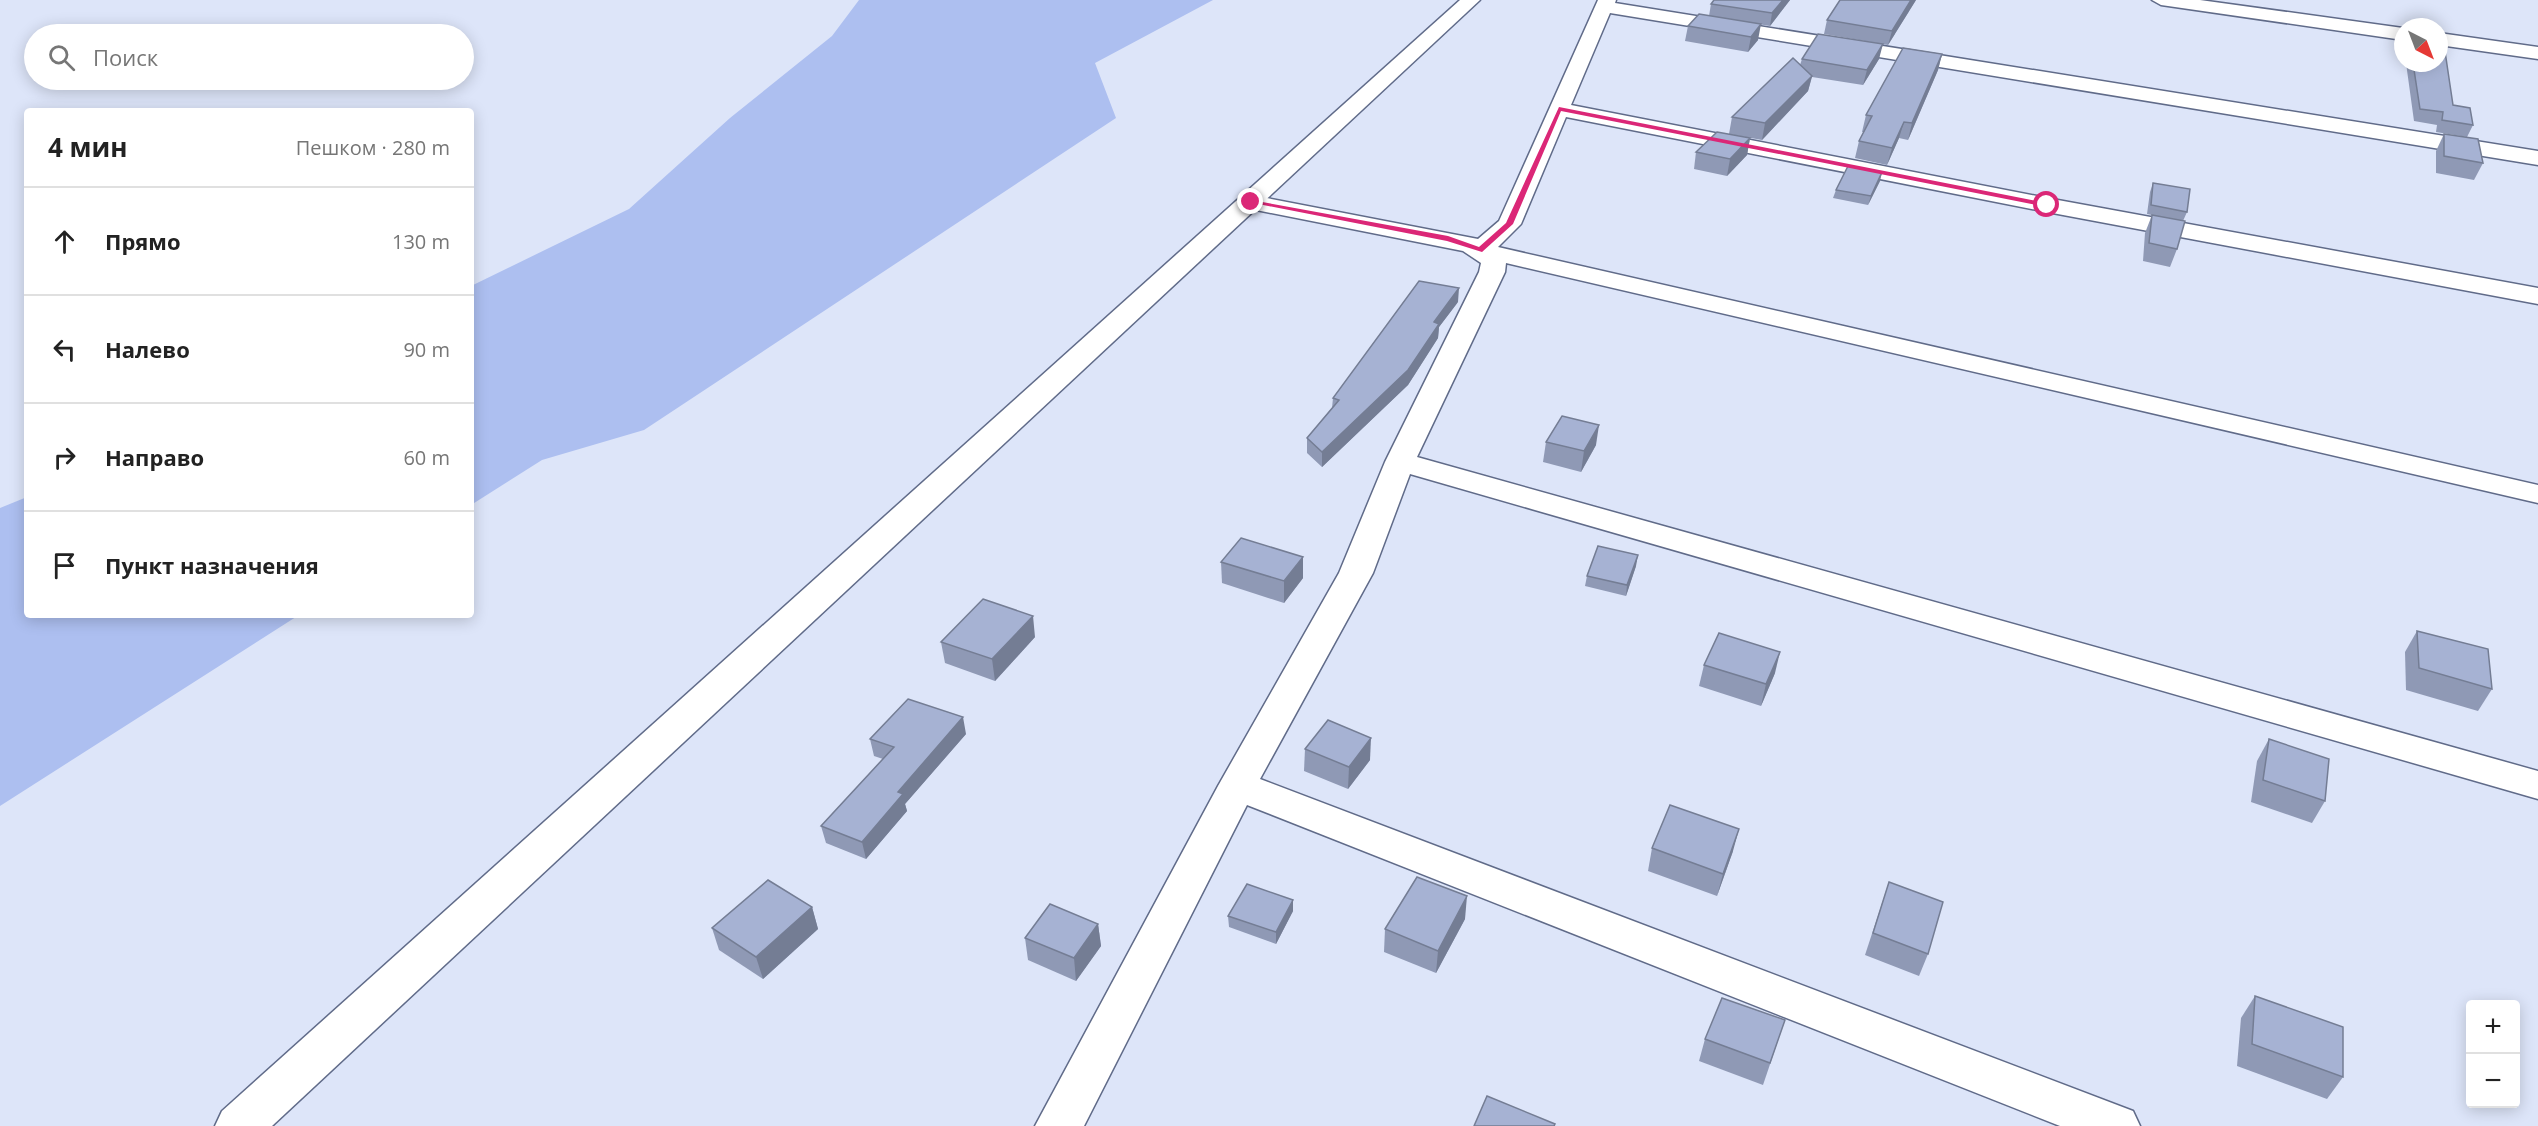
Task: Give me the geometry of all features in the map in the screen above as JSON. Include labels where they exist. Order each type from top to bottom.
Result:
[{"type":"street","points":[[239,1126],[1471,0]]},
{"type":"street","points":[[2161,0],[2394,33]]},
{"type":"street","points":[[1480,250],[1509,224],[1606,3],[2538,158]]},
{"type":"street","points":[[2448,40],[2538,53]]},
{"type":"street","points":[[1559,109],[2059,207],[2538,296]]},
{"type":"street","points":[[1059,1126],[1237,786],[1356,573],[1400,462],[1492,272],[1494,261],[1471,244],[1251,202]]},
{"type":"street","points":[[1480,250],[2538,494]]},
{"type":"street","points":[[1400,462],[2538,785]]},
{"type":"street","points":[[1237,786],[2116,1126]]},
{"type":"shaded area","points":[[859,0],[1213,0],[1095,63],[1116,118],[644,430],[542,460],[474,503],[474,285],[629,209],[730,118],[832,36]]},
{"type":"shaded area","points":[[24,498],[24,618],[294,618],[0,806],[0,508]]},
{"type":"building","points":[[1714,0],[1783,0],[1772,13],[1711,4]]},
{"type":"building","points":[[1840,0],[1911,0],[1892,31],[1827,20]]},
{"type":"building","points":[[1699,14],[1761,24],[1751,37],[1688,26]]},
{"type":"building","points":[[1818,34],[1883,44],[1867,70],[1802,59]]},
{"type":"building","points":[[1903,48],[1942,54],[1912,123],[1904,122],[1892,148],[1859,141],[1872,116],[1866,115]]},
{"type":"building","points":[[1793,58],[1812,76],[1765,123],[1732,117]]},
{"type":"building","points":[[2414,72],[2448,72],[2453,105],[2470,108],[2473,125],[2442,120],[2443,112],[2420,109]]},
{"type":"building","points":[[1717,132],[1750,138],[1730,159],[1696,152]]},
{"type":"building","points":[[2444,134],[2478,139],[2483,163],[2444,156]]},
{"type":"building","points":[[1848,166],[1882,172],[1871,196],[1836,190]]},
{"type":"building","points":[[2153,183],[2190,189],[2187,212],[2151,205]]},
{"type":"building","points":[[2152,215],[2185,221],[2177,249],[2149,243]]},
{"type":"building","points":[[1419,281],[1459,288],[1434,322],[1439,324],[1408,370],[1322,452],[1307,438],[1339,400],[1333,398]]},
{"type":"building","points":[[1562,416],[1599,425],[1584,451],[1546,442]]},
{"type":"building","points":[[1241,538],[1303,557],[1284,581],[1221,562]]},
{"type":"building","points":[[1598,546],[1638,555],[1627,585],[1587,576]]},
{"type":"building","points":[[983,599],[1033,616],[992,659],[941,642]]},
{"type":"building","points":[[2417,631],[2488,649],[2492,689],[2419,668]]},
{"type":"building","points":[[1719,633],[1780,652],[1766,684],[1704,665]]},
{"type":"building","points":[[908,699],[963,717],[898,792],[903,794],[862,842],[821,826],[894,747],[870,739]]},
{"type":"building","points":[[1328,720],[1371,738],[1349,767],[1305,749]]},
{"type":"building","points":[[2269,739],[2329,759],[2325,801],[2263,780]]},
{"type":"building","points":[[1670,805],[1739,829],[1723,874],[1652,848]]},
{"type":"building","points":[[1417,877],[1467,896],[1438,951],[1385,929]]},
{"type":"building","points":[[768,880],[812,907],[756,957],[712,928]]},
{"type":"building","points":[[1889,882],[1943,902],[1928,954],[1873,933]]},
{"type":"building","points":[[1247,884],[1293,900],[1276,932],[1228,916]]},
{"type":"building","points":[[1050,904],[1098,924],[1074,958],[1025,938]]},
{"type":"building","points":[[2255,996],[2343,1027],[2343,1077],[2252,1044]]},
{"type":"building","points":[[1722,998],[1785,1020],[1770,1063],[1705,1039]]},
{"type":"building","points":[[1487,1096],[1555,1124],[1554,1126],[1474,1126]]},
{"type":"route","points":[[1251,202],[1448,239],[1471,244],[1480,250],[1509,224],[1559,109],[2047,205]]}]
